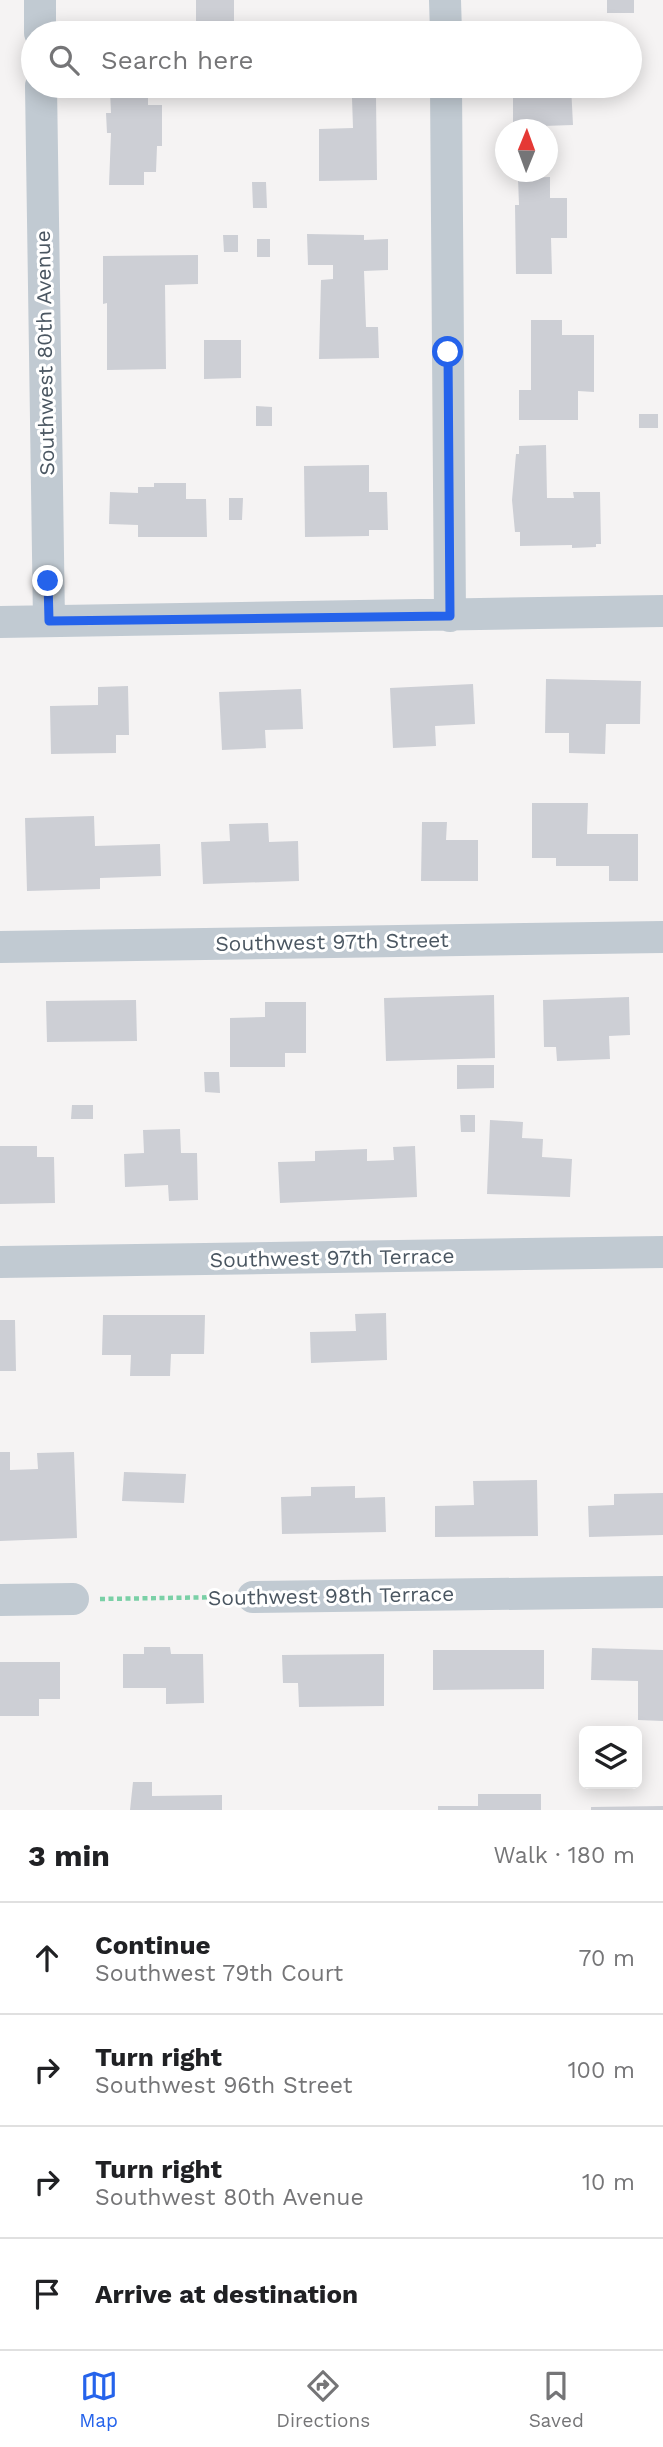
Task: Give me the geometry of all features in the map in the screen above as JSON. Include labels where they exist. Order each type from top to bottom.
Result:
[{"type":"street","points":[[40,0],[40,21]]},
{"type":"street","points":[[445,0],[446,21]]},
{"type":"street","name":"Southwest 80th Avenue","points":[[41,98],[49,621]]},
{"type":"street","points":[[446,98],[450,616]]},
{"type":"street","points":[[0,622],[663,611]]},
{"type":"street","name":"Southwest 97th Street","points":[[0,947],[663,937]]},
{"type":"street","name":"Southwest 97th Terrace","points":[[0,1262],[663,1252]]},
{"type":"street","name":"Southwest 98th Terrace","points":[[253,1597],[663,1592]]},
{"type":"street","points":[[0,1600],[73,1599]]},
{"type":"path","name":"Southwest 98th Terrace","points":[[73,1599],[253,1597]]},
{"type":"building","points":[[196,0],[234,0],[234,21],[196,21]]},
{"type":"building","points":[[607,0],[634,0],[634,13],[607,13]]},
{"type":"building","points":[[110,98],[148,98],[148,105],[162,105],[162,146],[157,146],[156,172],[144,172],[144,185],[109,185],[111,133],[107,133],[106,113],[111,113]]},
{"type":"building","points":[[352,98],[376,98],[377,180],[319,181],[319,129],[353,128]]},
{"type":"building","points":[[513,98],[572,98],[573,125],[558,126],[558,119],[513,119]]},
{"type":"building","points":[[252,182],[266,182],[267,208],[253,208]]},
{"type":"building","points":[[518,182],[550,182],[550,198],[567,198],[567,238],[551,238],[552,274],[516,274],[515,205],[519,205]]},
{"type":"building","points":[[307,234],[364,235],[364,240],[388,239],[388,270],[364,271],[366,327],[378,327],[379,358],[319,359],[321,280],[333,279],[333,265],[308,265]]},
{"type":"building","points":[[223,235],[238,235],[238,252],[224,252]]},
{"type":"building","points":[[257,239],[270,239],[270,257],[257,257]]},
{"type":"building","points":[[198,255],[198,284],[165,285],[166,369],[107,370],[107,303],[103,304],[103,256]]},
{"type":"building","points":[[531,320],[562,320],[562,335],[594,335],[594,392],[578,391],[578,420],[519,420],[519,390],[531,390]]},
{"type":"building","points":[[204,340],[241,340],[241,378],[204,379]]},
{"type":"building","points":[[256,406],[272,407],[272,426],[256,426]]},
{"type":"building","points":[[639,414],[658,414],[658,428],[639,428]]},
{"type":"building","points":[[546,445],[547,498],[574,498],[573,492],[600,492],[601,544],[596,544],[596,547],[520,546],[520,532],[515,532],[512,500],[516,454],[519,454],[519,446]]},
{"type":"building","points":[[369,465],[369,492],[387,492],[388,530],[369,530],[369,536],[305,537],[304,466]]},
{"type":"building","points":[[154,483],[186,483],[186,499],[206,499],[207,537],[138,537],[138,525],[109,524],[110,492],[138,493],[138,487],[154,487]]},
{"type":"building","points":[[229,498],[243,498],[242,520],[229,520]]},
{"type":"building","points":[[546,679],[641,681],[640,724],[606,724],[605,754],[569,753],[569,733],[545,733]]},
{"type":"building","points":[[473,684],[475,724],[435,726],[436,746],[393,748],[390,688]]},
{"type":"building","points":[[128,686],[129,735],[116,735],[116,753],[51,754],[50,706],[98,705],[98,687]]},
{"type":"building","points":[[301,689],[303,729],[265,730],[266,748],[222,750],[219,692]]},
{"type":"building","points":[[532,803],[588,803],[587,834],[638,834],[638,881],[609,881],[609,866],[556,866],[556,858],[532,858]]},
{"type":"building","points":[[94,816],[95,846],[160,844],[161,876],[100,878],[100,889],[27,891],[25,818]]},
{"type":"building","points":[[422,822],[447,822],[446,840],[478,840],[478,881],[421,881]]},
{"type":"building","points":[[268,823],[269,842],[298,841],[299,881],[203,884],[201,842],[230,841],[229,824]]},
{"type":"building","points":[[494,995],[495,1058],[386,1061],[384,998]]},
{"type":"building","points":[[629,997],[630,1035],[609,1036],[610,1059],[557,1061],[556,1047],[544,1047],[543,1000]]},
{"type":"building","points":[[136,1000],[137,1041],[47,1042],[46,1001]]},
{"type":"building","points":[[265,1002],[306,1002],[306,1053],[285,1053],[285,1067],[230,1067],[230,1018],[265,1017]]},
{"type":"building","points":[[457,1065],[494,1065],[494,1088],[457,1089]]},
{"type":"building","points":[[204,1072],[219,1072],[220,1093],[205,1092]]},
{"type":"building","points":[[72,1105],[93,1105],[93,1119],[71,1119]]},
{"type":"building","points":[[460,1115],[475,1115],[475,1132],[461,1132]]},
{"type":"building","points":[[490,1120],[523,1122],[522,1138],[543,1139],[542,1157],[572,1159],[570,1197],[487,1194]]},
{"type":"building","points":[[180,1129],[181,1153],[197,1153],[198,1200],[169,1201],[168,1185],[125,1187],[124,1154],[144,1153],[143,1130]]},
{"type":"building","points":[[0,1146],[37,1146],[37,1157],[54,1157],[55,1203],[0,1204]]},
{"type":"building","points":[[415,1146],[417,1197],[280,1203],[278,1162],[315,1161],[315,1151],[367,1149],[367,1161],[394,1160],[393,1147]]},
{"type":"building","points":[[386,1313],[387,1360],[311,1363],[310,1332],[356,1331],[355,1314]]},
{"type":"building","points":[[103,1315],[205,1315],[204,1354],[171,1354],[170,1376],[130,1376],[131,1355],[102,1355]]},
{"type":"building","points":[[0,1320],[15,1320],[16,1371],[0,1371]]},
{"type":"building","points":[[0,1452],[10,1452],[10,1470],[38,1469],[37,1453],[74,1452],[77,1538],[0,1541]]},
{"type":"building","points":[[124,1472],[186,1474],[184,1503],[122,1501]]},
{"type":"building","points":[[537,1480],[538,1536],[435,1537],[435,1506],[474,1505],[473,1481]]},
{"type":"building","points":[[355,1486],[355,1498],[385,1497],[386,1532],[282,1534],[281,1497],[311,1496],[311,1487]]},
{"type":"building","points":[[663,1493],[663,1535],[589,1537],[588,1506],[614,1505],[614,1494]]},
{"type":"building","points":[[144,1647],[170,1647],[171,1654],[203,1654],[204,1703],[166,1704],[166,1688],[123,1688],[123,1654],[144,1654]]},
{"type":"building","points":[[592,1648],[663,1650],[663,1721],[638,1720],[638,1681],[591,1680]]},
{"type":"building","points":[[433,1650],[544,1650],[544,1689],[433,1690]]},
{"type":"building","points":[[384,1654],[384,1706],[299,1707],[298,1683],[283,1683],[282,1655]]},
{"type":"building","points":[[0,1662],[60,1662],[60,1699],[39,1699],[39,1716],[0,1716]]},
{"type":"building","points":[[133,1782],[152,1782],[152,1796],[222,1795],[222,1810],[130,1810]]},
{"type":"building","points":[[478,1794],[541,1794],[541,1810],[438,1810],[438,1806],[478,1806]]},
{"type":"building","points":[[663,1806],[663,1810],[591,1810],[591,1807]]},
{"type":"route","points":[[48,581],[49,621],[450,616],[448,352]]}]
